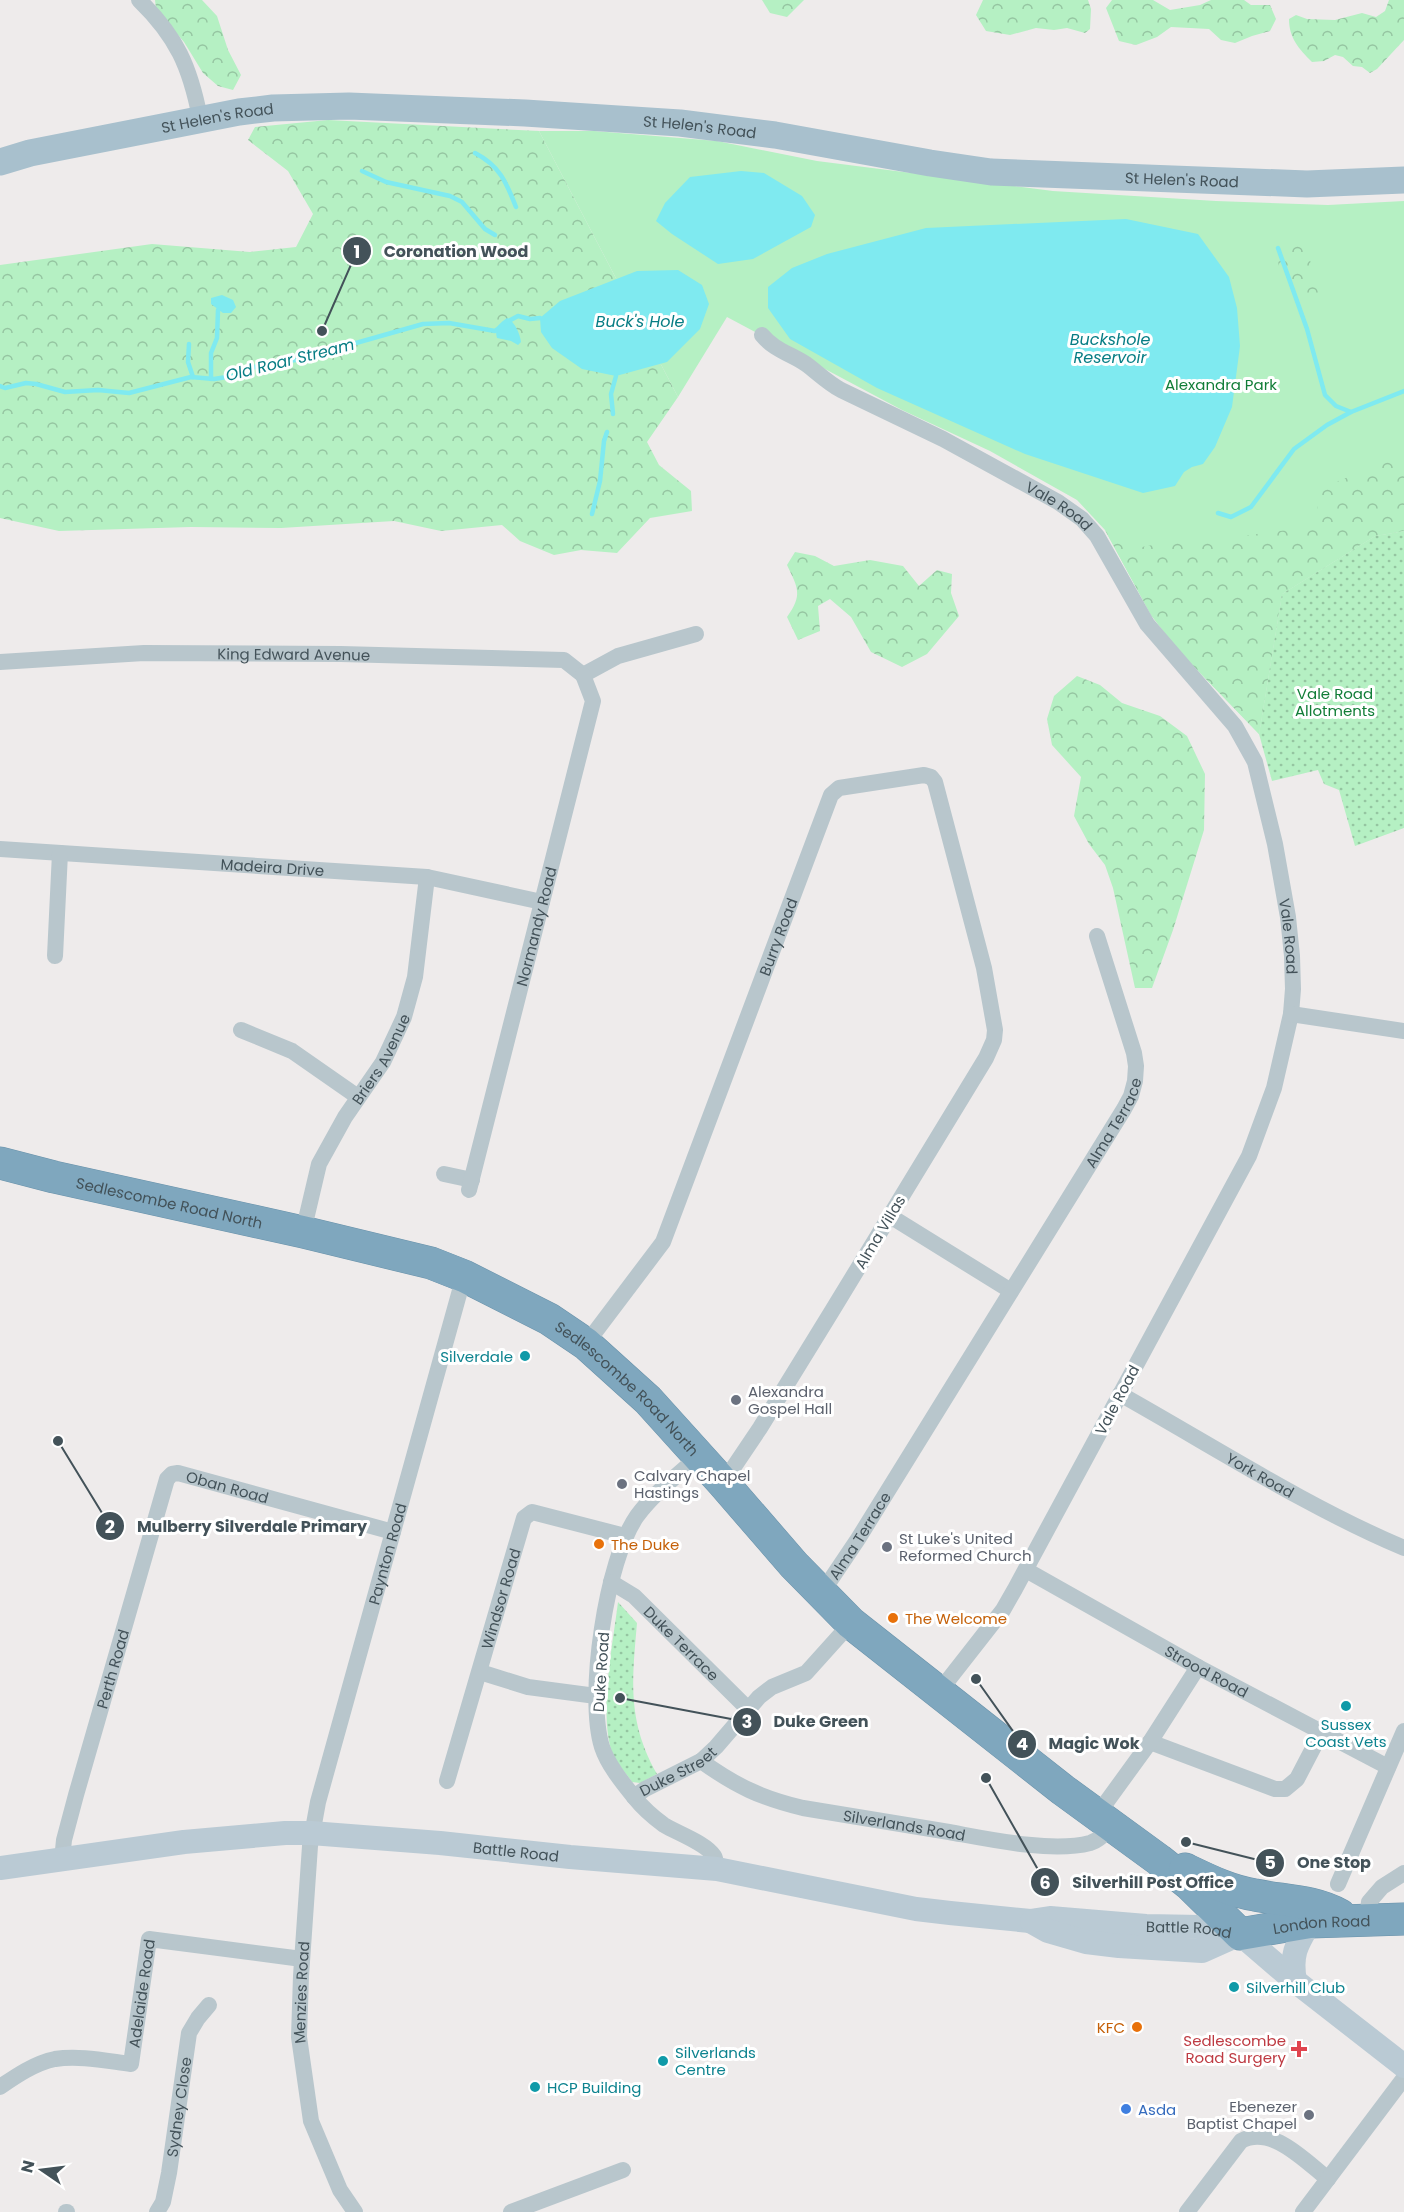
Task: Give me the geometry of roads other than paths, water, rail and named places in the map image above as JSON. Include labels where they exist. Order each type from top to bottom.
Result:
[{"type":"highway","name":"Sedlescombe Road North","points":[[0,1163],[431,1263],[464,1276],[549,1319],[586,1344],[648,1400],[821,1594],[851,1623],[1104,1821],[1159,1860],[1189,1884],[1240,1934]]},
{"type":"highway","points":[[1159,1860],[1184,1868],[1230,1889],[1255,1896],[1313,1903],[1359,1920]]},
{"type":"highway","name":"London Road","points":[[1240,1934],[1310,1922],[1404,1919]]},
{"type":"main road","name":"St Helen's Road","points":[[0,162],[30,153],[200,118],[273,108],[337,106],[525,113],[680,123],[775,135],[991,172],[1307,184],[1404,180]]},
{"type":"main road","name":"Battle Road","points":[[0,1868],[184,1842],[285,1833],[312,1833],[717,1869],[916,1909],[1030,1921],[1050,1918],[1146,1926],[1200,1927],[1240,1934]]},
{"type":"main road","points":[[1295,1981],[1292,1966],[1294,1952],[1310,1922]]},
{"type":"main road","points":[[1240,1934],[1295,1981],[1404,2066]]},
{"type":"street","points":[[139,0],[174,40],[192,80],[200,118]]},
{"type":"street","name":"Vale Road","points":[[762,335],[780,351],[805,363],[828,383],[927,430],[1058,502],[1082,519],[1097,536],[1147,624],[1235,726],[1255,762],[1275,844],[1288,918],[1292,956],[1291,1014],[1274,1088],[1263,1124],[1249,1156],[1003,1610],[938,1693]]},
{"type":"street","points":[[583,675],[618,656],[696,634]]},
{"type":"street","name":"King Edward Avenue","points":[[0,662],[144,652],[341,654],[564,660],[583,675]]},
{"type":"street","name":"Normandy Road","points":[[444,1174],[470,1185],[593,701],[583,675]]},
{"type":"street","name":"Burry Road","points":[[586,1344],[651,1261],[663,1242],[831,795],[839,788],[924,775],[931,777],[935,782],[984,968]]},
{"type":"street","name":"Madeira Drive","points":[[0,849],[427,877],[542,902]]},
{"type":"street","points":[[55,956],[60,853]]},
{"type":"street","name":"Briers Avenue","points":[[303,1232],[319,1164],[358,1097],[383,1062],[404,1017],[415,977],[427,877]]},
{"type":"street","name":"Alma Terrace","points":[[821,1594],[852,1548],[1131,1096],[1135,1081],[1134,1053],[1097,936]]},
{"type":"street","name":"Alma Villas","points":[[723,1482],[760,1428],[986,1058],[994,1040],[994,1030],[984,968]]},
{"type":"street","points":[[1291,1014],[1404,1031]]},
{"type":"street","points":[[241,1030],[292,1051],[358,1097]]},
{"type":"street","points":[[890,1216],[1011,1291]]},
{"type":"street","name":"Paynton Road","points":[[312,1833],[321,1791],[464,1276]]},
{"type":"street","name":"York Road","points":[[1120,1394],[1366,1531],[1404,1548]]},
{"type":"street","name":"Duke Road","points":[[699,1456],[658,1492],[637,1516],[626,1536],[611,1582],[596,1696],[603,1749],[614,1771],[634,1797],[663,1825],[708,1849],[715,1856],[717,1869]]},
{"type":"street","name":"Oban Road","points":[[167,1479],[172,1474],[178,1473],[393,1532]]},
{"type":"street","name":"Perth Road","points":[[62,1860],[64,1840],[73,1806],[167,1479]]},
{"type":"street","name":"Windsor Road","points":[[447,1781],[524,1518],[532,1512],[626,1536]]},
{"type":"street","name":"Strood Road","points":[[1026,1570],[1198,1667],[1388,1767]]},
{"type":"street","name":"Duke Terrace","points":[[611,1582],[634,1596],[748,1709]]},
{"type":"street","name":"Duke Street","points":[[634,1797],[645,1789],[701,1761],[748,1709],[772,1688],[806,1673],[851,1623]]},
{"type":"street","name":"Silverlands Road","points":[[701,1761],[744,1789],[775,1801],[803,1808],[1038,1845],[1070,1846],[1092,1843],[1103,1836],[1104,1821],[1150,1742],[1198,1667]]},
{"type":"street","points":[[480,1672],[528,1687],[596,1696]]},
{"type":"street","points":[[1338,1884],[1404,1731]]},
{"type":"street","points":[[1150,1742],[1275,1789],[1285,1789],[1297,1779],[1321,1733]]},
{"type":"street","name":"Menzies Road","points":[[312,1833],[302,1959],[299,2037],[310,2121],[340,2190],[355,2212]]},
{"type":"street","points":[[1359,1920],[1369,1902],[1382,1887],[1404,1873]]},
{"type":"street","name":"Adelaide Road","points":[[0,2087],[21,2072],[55,2059],[91,2059],[131,2064],[149,1939],[302,1959]]},
{"type":"street","name":"Sydney Close","points":[[157,2212],[163,2202],[169,2174],[189,2033],[209,2005]]},
{"type":"street","points":[[1303,2212],[1404,2078]]},
{"type":"street","points":[[1186,2212],[1241,2141],[1249,2137],[1267,2137],[1277,2140],[1328,2179]]},
{"type":"street","points":[[511,2212],[623,2170]]},
{"type":"water","points":[[741,171],[764,173],[802,196],[815,215],[811,227],[753,259],[718,264],[656,221],[665,203],[690,177]]},
{"type":"water","name":"Buckshole Reservoir","points":[[1126,219],[1198,234],[1229,277],[1237,308],[1240,346],[1232,407],[1215,447],[1203,464],[1184,472],[1175,486],[1143,493],[1025,454],[877,388],[790,339],[768,308],[768,287],[792,268],[827,254],[926,228]]},
{"type":"water","name":"Buck's Hole","points":[[678,270],[702,285],[709,304],[700,329],[667,362],[616,376],[582,369],[552,348],[541,332],[540,318],[560,301],[637,271]]},
{"type":"water","points":[[222,295],[233,300],[236,307],[231,313],[223,313],[211,304],[211,298]]},
{"type":"water","points":[[507,318],[518,331],[521,342],[518,345],[497,338],[498,326]]},
{"type":"waterway","points":[[475,153],[496,169],[516,207]]},
{"type":"waterway","points":[[362,171],[386,182],[450,196],[462,202],[485,229],[495,235]]},
{"type":"waterway","points":[[1278,248],[1307,329],[1325,395],[1336,406],[1351,412]]},
{"type":"waterway","points":[[211,379],[211,353],[217,338],[218,310]]},
{"type":"waterway","name":"Old Roar Stream","points":[[505,323],[518,316],[530,319],[540,318]]},
{"type":"waterway","name":"Old Roar Stream","points":[[0,386],[5,388],[26,383],[65,392],[98,390],[129,393],[191,377],[214,379],[233,376],[262,364],[296,360],[423,324],[449,323],[495,331],[499,328]]},
{"type":"waterway","points":[[189,344],[188,362],[193,377]]},
{"type":"waterway","points":[[613,414],[611,394],[616,376]]},
{"type":"waterway","points":[[1218,513],[1231,517],[1251,507],[1294,449],[1327,425],[1351,412],[1404,391]]},
{"type":"waterway","points":[[592,514],[600,481],[607,432]]},
{"type":"place","name":"Coronation Wood","points":[[322,331]]},
{"type":"place","name":"Silverdale","points":[[525,1356]]},
{"type":"place","name":"Alexandra Gospel Hall","points":[[736,1400]]},
{"type":"place","name":"Mulberry Silverdale Primary","points":[[58,1441]]},
{"type":"place","name":"Calvary Chapel Hastings","points":[[622,1484]]},
{"type":"place","name":"The Duke","points":[[599,1544]]},
{"type":"place","name":"St Luke's United Reformed Church","points":[[887,1547]]},
{"type":"place","name":"The Welcome","points":[[893,1618]]},
{"type":"place","name":"Magic Wok","points":[[976,1679]]},
{"type":"place","name":"Duke Green","points":[[620,1698]]},
{"type":"place","name":"Sussex Coast Vets","points":[[1346,1706]]},
{"type":"place","name":"Silverhill Post Office","points":[[986,1778]]},
{"type":"place","name":"One Stop","points":[[1186,1842]]},
{"type":"place","name":"Silverhill Club","points":[[1234,1987]]},
{"type":"place","name":"KFC","points":[[1137,2027]]},
{"type":"place","name":"Sedlescombe Road Surgery","points":[[1299,2049]]},
{"type":"place","name":"Silverlands Centre","points":[[663,2061]]},
{"type":"place","name":"HCP Building","points":[[535,2087]]},
{"type":"place","name":"Asda","points":[[1126,2109]]},
{"type":"place","name":"Ebenezer Baptist Chapel","points":[[1309,2115]]},
{"type":"park label","name":"Alexandra Park","points":[[1221,384]]},
{"type":"park label","name":"Vale Road Allotments","points":[[1335,702]]}]
